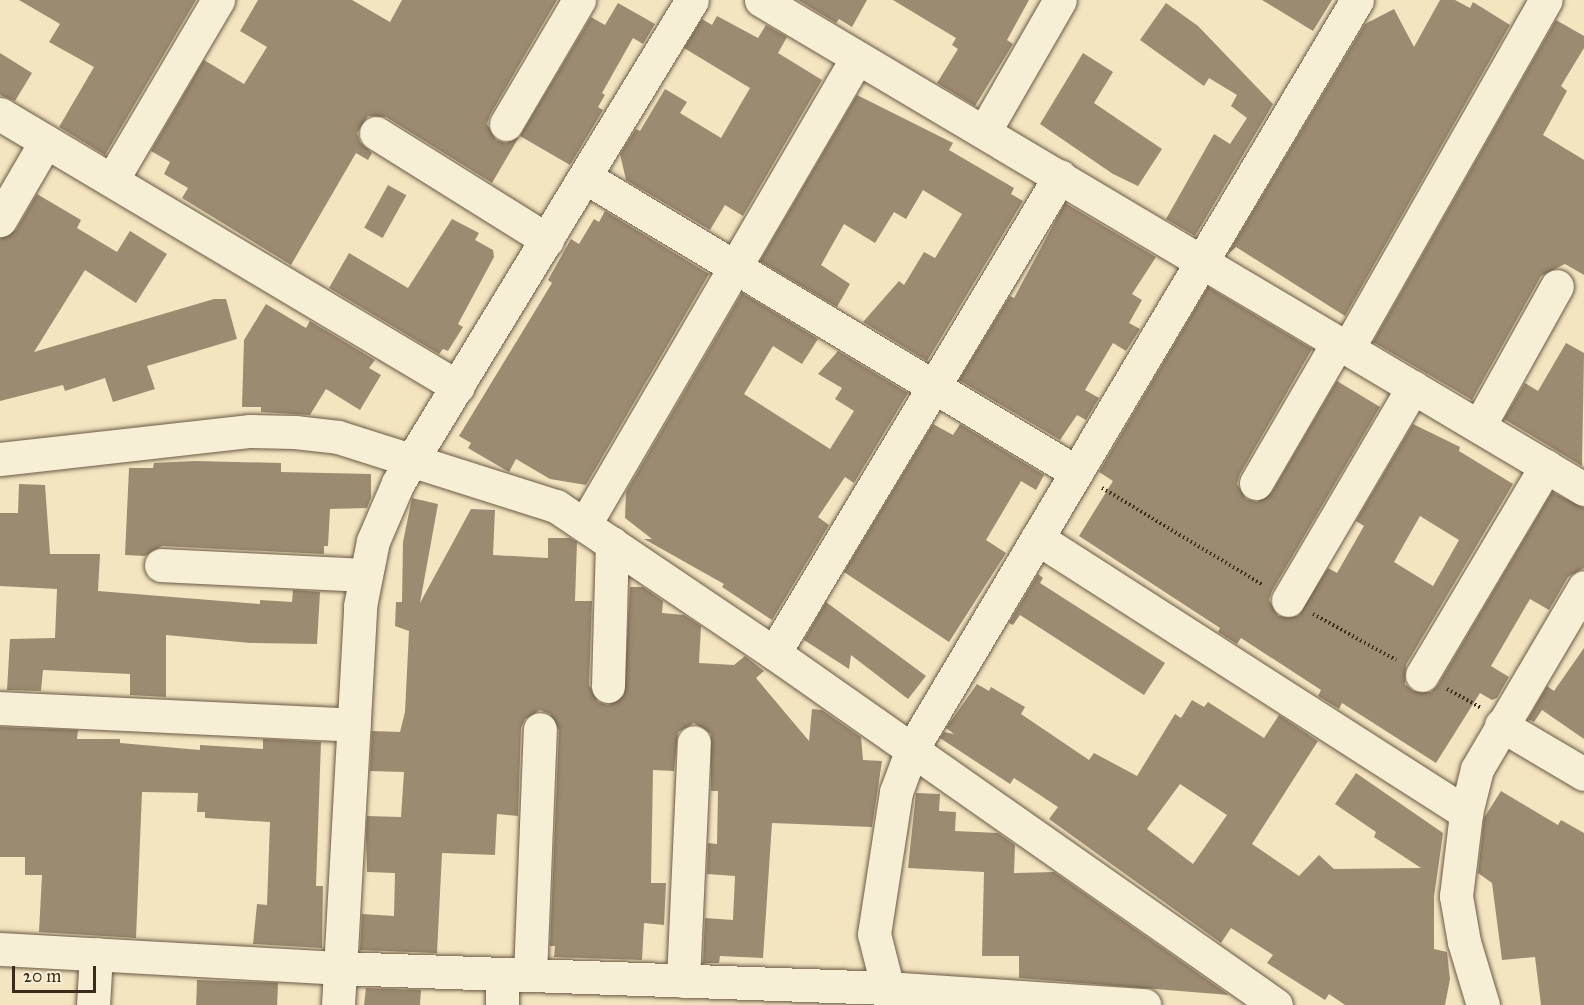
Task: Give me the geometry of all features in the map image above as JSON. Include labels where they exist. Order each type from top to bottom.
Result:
[{"type":"street","points":[[112,180],[218,0]]},
{"type":"street","points":[[506,124],[579,0]]},
{"type":"street","points":[[338,1005],[364,575],[386,507],[692,0]]},
{"type":"street","points":[[761,0],[1584,489]]},
{"type":"street","points":[[984,132],[1060,0]]},
{"type":"street","points":[[890,997],[874,934],[896,792],[912,749],[1357,0]]},
{"type":"street","points":[[1256,483],[1343,345],[1546,0]]},
{"type":"street","points":[[585,524],[857,58]]},
{"type":"street","points":[[0,114],[458,387]]},
{"type":"street","points":[[376,133],[547,240]]},
{"type":"street","points":[[0,220],[46,141]]},
{"type":"street","points":[[774,653],[1060,176]]},
{"type":"street","points":[[585,177],[1076,472]]},
{"type":"street","points":[[1479,426],[1557,286]]},
{"type":"street","points":[[1288,600],[1413,387]]},
{"type":"street","points":[[0,459],[250,431],[338,437],[556,506],[774,653],[1276,1005]]},
{"type":"street","points":[[1422,675],[1546,466]]},
{"type":"street","points":[[1038,538],[1466,813]]},
{"type":"street","points":[[608,686],[612,543]]},
{"type":"street","points":[[161,565],[364,575]]},
{"type":"street","points":[[1483,1005],[1464,942],[1456,896],[1466,813],[1477,769],[1584,587]]},
{"type":"street","points":[[0,708],[354,725]]},
{"type":"street","points":[[1501,725],[1584,774]]},
{"type":"street","points":[[511,985],[540,729]]},
{"type":"street","points":[[683,981],[694,742]]},
{"type":"street","points":[[0,948],[339,968],[511,985],[683,981],[742,994],[1144,1005]]},
{"type":"street","points":[[93,1005],[96,954]]},
{"type":"building","points":[[19,0],[196,0],[105,155],[59,127],[94,67],[49,42],[60,24]]},
{"type":"building","points":[[258,0],[352,0],[390,22],[402,0],[557,0],[490,115],[487,124],[496,140],[506,143],[519,137],[492,183],[386,117],[368,116],[357,133],[360,142],[372,153],[368,160],[356,153],[291,265],[182,198],[188,188],[164,174],[170,162],[151,151],[204,60],[244,84],[267,47],[240,31]]},
{"type":"building","points":[[798,0],[867,0],[852,27],[839,19],[836,23]]},
{"type":"building","points":[[893,0],[1029,0],[1007,40],[1013,44],[975,106],[937,83],[958,49],[952,45],[956,38]]},
{"type":"building","points":[[1262,0],[1332,0],[1313,31]]},
{"type":"building","points":[[1440,0],[1455,0],[1470,8],[1473,2],[1510,25],[1345,316],[1236,247],[1227,255],[1365,24],[1394,9],[1414,47]]},
{"type":"building","points":[[618,3],[655,24],[643,44],[633,38],[602,93],[605,95],[598,107],[603,110],[570,165],[520,136],[591,17],[605,25]]},
{"type":"building","points":[[1166,3],[1198,26],[1273,104],[1195,236],[1166,219],[1214,134],[1230,144],[1247,118],[1231,106],[1237,95],[1209,78],[1204,86],[1140,40]]},
{"type":"building","points":[[717,16],[758,38],[766,25],[787,37],[778,53],[822,80],[743,216],[725,205],[710,230],[626,180],[620,154],[636,129],[640,131],[665,89],[687,102],[680,113],[721,138],[750,88],[684,48],[702,19],[712,25]]},
{"type":"building","points":[[1556,20],[1584,36],[1584,48],[1561,86],[1567,91],[1543,135],[1584,160],[1584,275],[1565,264],[1541,276],[1472,400],[1373,342]]},
{"type":"building","points":[[0,53],[32,73],[15,101],[0,95]]},
{"type":"building","points":[[1083,53],[1113,72],[1094,103],[1162,149],[1138,186],[1113,174],[1040,124]]},
{"type":"building","points":[[857,95],[953,143],[949,150],[1014,188],[1011,194],[1023,201],[927,361],[863,322],[899,281],[904,285],[924,252],[935,258],[962,214],[923,190],[906,219],[894,212],[875,243],[844,224],[821,265],[850,284],[837,307],[760,261]]},
{"type":"building","points":[[388,185],[406,195],[383,238],[364,228]]},
{"type":"building","points":[[37,194],[81,220],[77,228],[117,252],[130,231],[167,254],[136,303],[85,270],[34,352],[214,299],[226,299],[237,339],[147,366],[155,389],[113,402],[105,378],[65,391],[63,385],[0,401],[0,239],[16,230]]},
{"type":"building","points":[[1065,203],[1156,257],[1132,294],[1142,300],[1129,323],[1140,329],[1126,351],[1113,343],[1085,390],[1099,398],[1086,420],[1077,415],[1060,440],[959,380],[1010,296],[1014,298]]},
{"type":"building","points":[[605,211],[709,274],[586,485],[550,479],[516,459],[509,472],[468,448],[471,443],[459,436],[552,283],[548,280],[571,239],[579,244],[594,219],[599,222]]},
{"type":"building","points":[[452,219],[479,233],[475,240],[493,250],[494,257],[458,324],[463,327],[448,351],[443,349],[439,354],[329,288],[349,253],[408,288]]},
{"type":"building","points":[[1208,287],[1312,349],[1240,474],[1237,484],[1246,499],[1257,502],[1272,492],[1337,381],[1380,407],[1272,591],[1269,600],[1278,616],[1298,616],[1328,568],[1337,573],[1364,526],[1356,521],[1413,424],[1460,447],[1459,451],[1513,484],[1406,665],[1405,684],[1413,691],[1431,692],[1438,685],[1552,492],[1584,508],[1584,568],[1568,577],[1549,610],[1530,599],[1491,666],[1509,677],[1497,698],[1492,700],[1480,693],[1436,763],[1342,703],[1339,709],[1318,696],[1321,690],[1241,638],[1237,644],[1218,632],[1220,628],[1079,536],[1113,481],[1099,472]],"holes":[[[1420,516],[1459,540],[1433,586],[1394,562]]]},
{"type":"building","points":[[742,293],[818,339],[802,364],[773,346],[744,394],[830,449],[854,411],[835,399],[842,388],[818,374],[838,351],[908,393],[854,483],[845,477],[818,517],[829,525],[772,620],[722,587],[724,584],[644,539],[652,539],[625,518],[626,492]]},
{"type":"building","points":[[266,304],[306,328],[310,321],[375,360],[369,368],[381,375],[360,410],[326,389],[310,415],[261,412],[261,407],[242,407],[244,340]]},
{"type":"building","points":[[1566,343],[1584,353],[1582,466],[1504,419],[1525,383],[1538,391]]},
{"type":"building","points":[[933,424],[953,435],[960,424],[1044,475],[1036,490],[1021,481],[986,540],[1006,553],[949,642],[844,572]]},
{"type":"building","points":[[195,461],[281,463],[281,472],[371,474],[371,498],[367,508],[330,509],[328,546],[324,546],[324,554],[162,546],[145,556],[125,555],[129,468],[153,468],[154,463]]},
{"type":"building","points":[[19,484],[45,485],[50,554],[100,554],[98,591],[260,604],[260,600],[292,602],[293,590],[320,592],[317,644],[250,643],[166,635],[166,697],[130,695],[130,674],[43,670],[41,691],[7,690],[10,639],[55,638],[57,589],[0,586],[0,513],[18,513]]},
{"type":"building","points":[[412,498],[438,504],[420,603],[471,509],[495,510],[493,555],[548,558],[548,538],[570,538],[577,542],[575,601],[592,601],[589,685],[598,702],[608,705],[624,695],[630,587],[643,587],[663,601],[662,613],[684,615],[701,626],[699,663],[734,665],[745,656],[764,671],[756,678],[809,741],[812,709],[822,710],[861,737],[863,760],[882,761],[872,827],[772,823],[763,958],[720,956],[719,963],[703,963],[705,918],[733,920],[735,876],[707,874],[708,843],[717,844],[718,791],[711,791],[711,734],[694,723],[678,732],[674,771],[653,770],[651,883],[666,883],[664,925],[644,923],[642,960],[554,957],[555,946],[550,946],[559,730],[550,714],[540,710],[525,719],[521,728],[518,816],[497,814],[495,855],[442,853],[437,953],[360,950],[362,914],[394,916],[395,873],[367,872],[366,836],[367,816],[401,817],[404,772],[370,771],[372,731],[400,732],[405,712],[409,631],[395,626],[396,602],[402,602],[403,542]]},
{"type":"building","points":[[1038,574],[1043,578],[1040,583],[1165,663],[1144,695],[1020,615],[1013,625],[1009,623]]},
{"type":"building","points":[[826,602],[926,676],[908,699],[851,655],[849,669],[804,640]]},
{"type":"building","points":[[1584,648],[1584,739],[1542,710],[1534,722],[1528,719],[1547,686],[1554,691]]},
{"type":"building","points":[[977,684],[989,691],[991,687],[1025,707],[1021,714],[1089,760],[1094,753],[1137,776],[1175,714],[1181,718],[1192,700],[1204,707],[1208,702],[1264,738],[1279,715],[1318,741],[1252,844],[1299,876],[1319,855],[1334,869],[1421,868],[1374,837],[1376,832],[1335,804],[1356,773],[1443,833],[1434,897],[1434,949],[1447,952],[1450,979],[1445,1005],[1345,1005],[1329,994],[1325,1000],[1267,963],[1273,955],[1231,928],[1221,943],[1049,819],[1058,807],[1014,778],[1010,784],[940,738],[944,732],[954,734],[946,728]],"holes":[[[1180,784],[1227,815],[1193,864],[1147,829]]]},
{"type":"building","points":[[0,727],[78,730],[77,739],[120,739],[120,743],[200,750],[200,745],[263,749],[263,739],[321,742],[316,886],[323,886],[322,948],[253,944],[257,904],[267,905],[270,822],[205,818],[205,812],[197,812],[198,793],[142,792],[136,938],[39,932],[42,875],[25,875],[25,857],[0,857]]},
{"type":"building","points":[[1501,791],[1558,825],[1561,820],[1584,833],[1584,1005],[1541,1005],[1535,957],[1502,960],[1492,883],[1478,873],[1484,818]]},
{"type":"building","points":[[916,793],[940,794],[939,811],[956,812],[955,831],[998,833],[1015,845],[1014,873],[1054,872],[1229,995],[1019,978],[1019,956],[982,956],[984,872],[908,868]]},
{"type":"building","points":[[197,980],[278,983],[277,1005],[196,1005]]},
{"type":"building","points":[[366,988],[421,990],[420,1005],[364,1005]]}]
